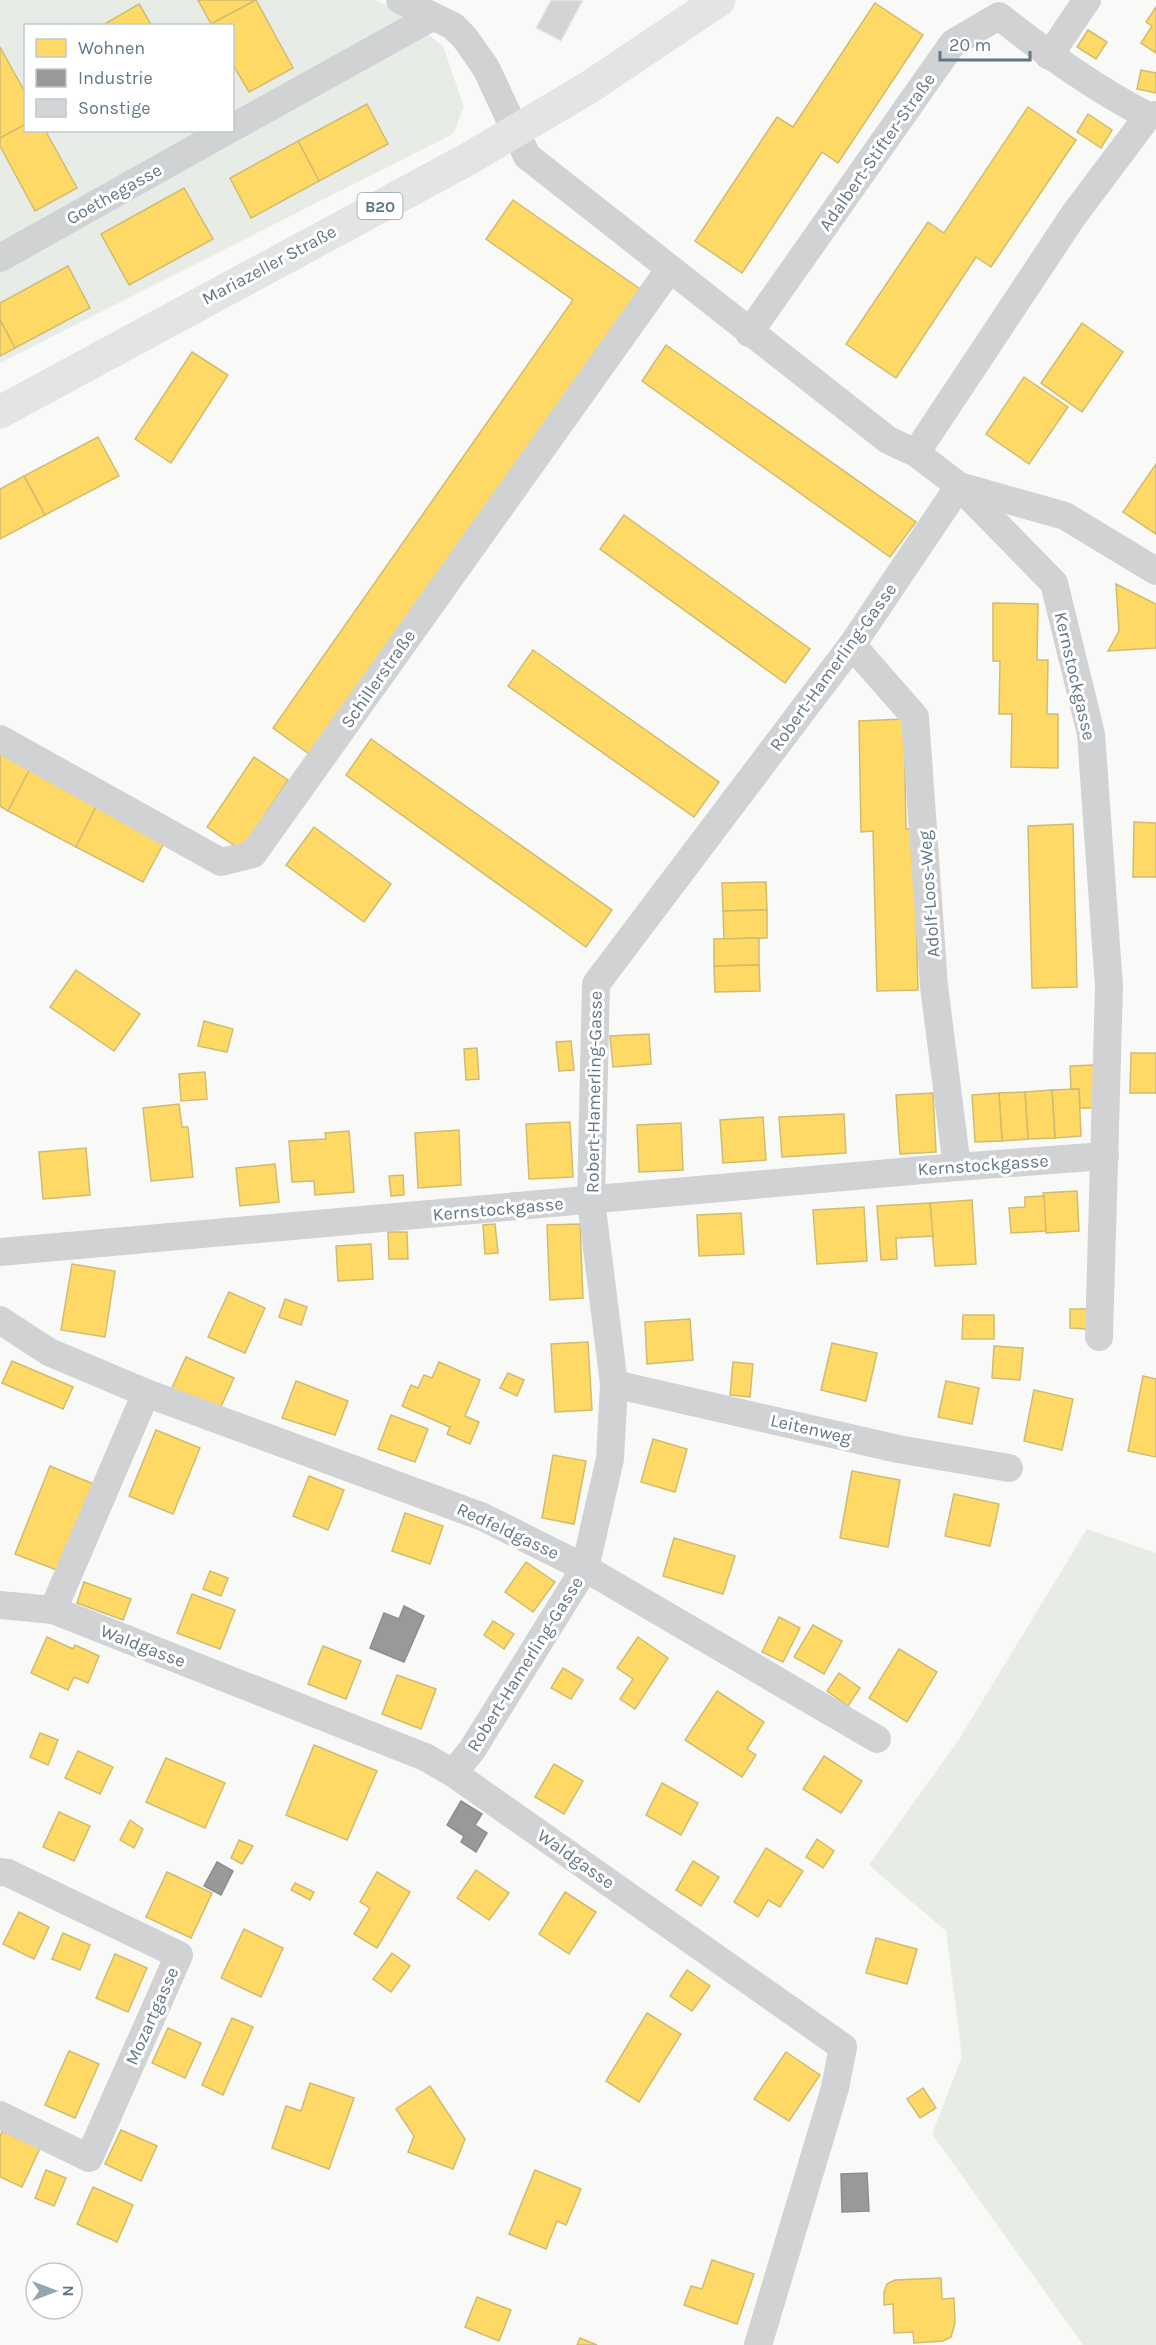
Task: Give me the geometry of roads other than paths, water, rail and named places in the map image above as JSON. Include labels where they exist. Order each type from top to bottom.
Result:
[{"type":"main road","name":"Mariazeller Straße","points":[[0,412],[515,132],[588,88],[718,0]]},
{"type":"street","points":[[400,0],[453,26],[465,38],[486,68],[527,156],[749,333],[888,440],[916,453],[959,486],[1065,516],[1156,571]]},
{"type":"street","points":[[1049,56],[1087,0]]},
{"type":"street","points":[[234,127],[432,16]]},
{"type":"street","name":"Adalbert-Stifter-Straße","points":[[749,333],[953,43],[999,16],[1049,56],[1101,92],[1152,116],[1073,216],[916,453]]},
{"type":"street","name":"Goethegasse","points":[[0,258],[224,132]]},
{"type":"street","name":"Schillerstraße","points":[[0,739],[221,862],[253,855],[669,270]]},
{"type":"street","name":"Robert-Hamerling-Gasse","points":[[453,1773],[472,1750],[585,1568],[610,1459],[614,1384],[591,1201],[596,984],[852,645],[959,486]]},
{"type":"street","name":"Kernstockgasse","points":[[959,486],[1054,583],[1091,734],[1109,987],[1099,1337]]},
{"type":"street","name":"Adolf-Loos-Weg","points":[[852,645],[915,717],[934,986],[957,1167]]},
{"type":"street","name":"Kernstockgasse","points":[[0,1252],[957,1167],[1105,1156]]},
{"type":"street","name":"Redfeldgasse","points":[[0,1320],[49,1352],[146,1392],[483,1517],[585,1568],[877,1739]]},
{"type":"street","name":"Leitenweg","points":[[614,1384],[898,1449],[1009,1468]]},
{"type":"street","points":[[53,1610],[146,1392]]},
{"type":"street","name":"Waldgasse","points":[[0,1605],[53,1610],[425,1757],[453,1773],[843,2047],[835,2088],[758,2345]]},
{"type":"street","name":"Mozartgasse","points":[[0,1872],[8,1873],[178,1955],[88,2158],[0,2115]]}]
